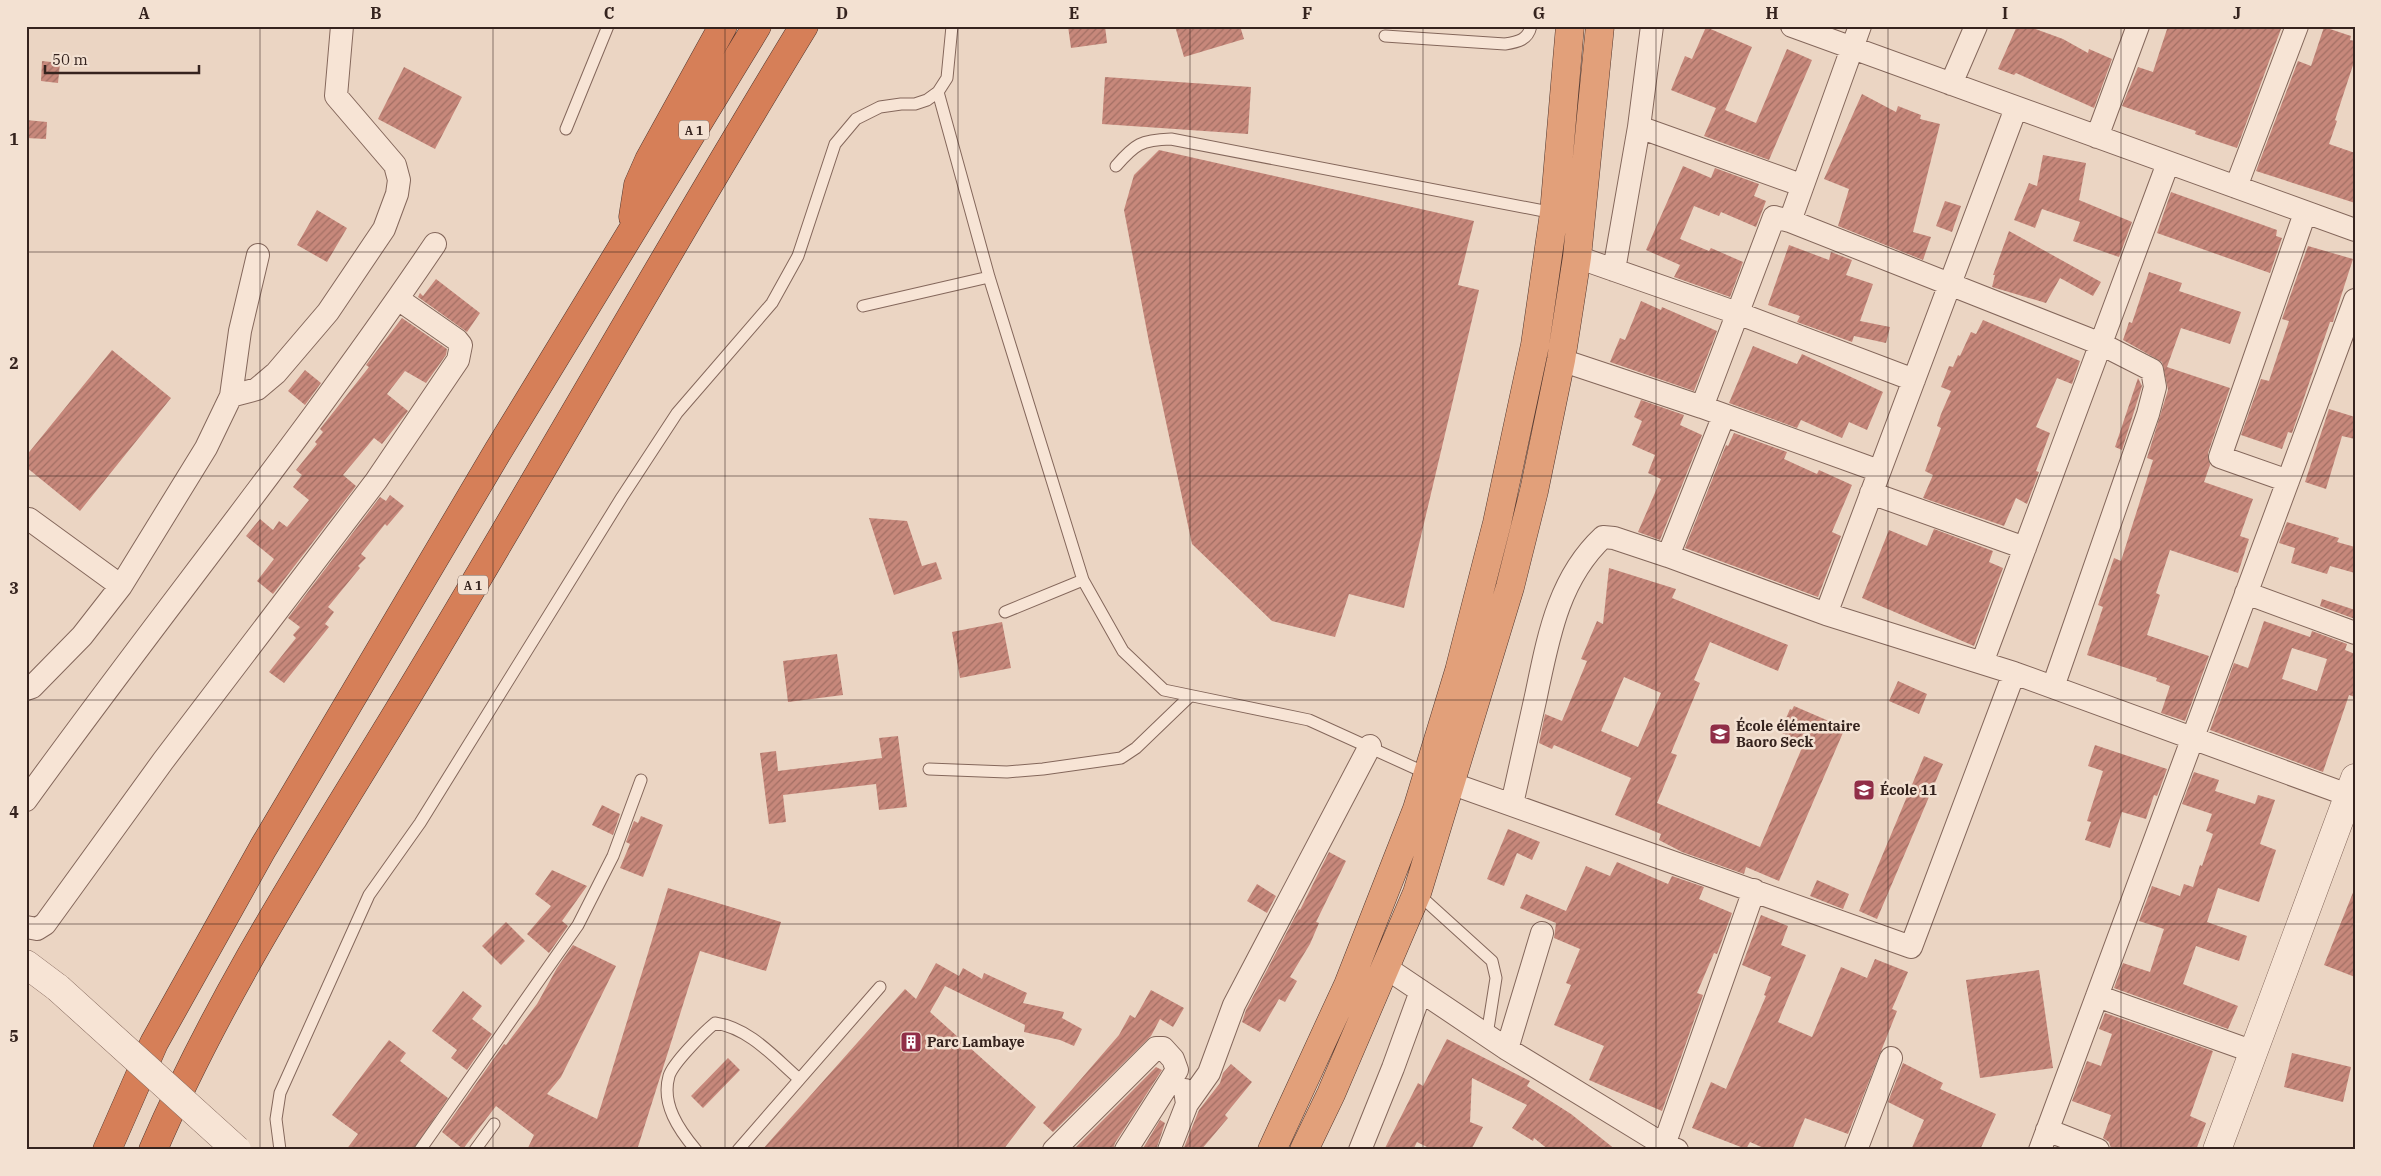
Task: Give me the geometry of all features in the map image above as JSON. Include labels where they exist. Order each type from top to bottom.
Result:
[{"type":"highway","points":[[630,234],[638,185],[649,160],[723,26]]},
{"type":"highway","name":"A 1","points":[[107,1150],[154,1043],[225,913],[498,451],[757,26]]},
{"type":"highway","name":"A 1","points":[[153,1150],[169,1112],[244,965],[335,811],[408,696],[804,26]]},
{"type":"highway","points":[[1304,1150],[1331,1094],[1417,893],[1459,671],[1497,523],[1535,345],[1554,213],[1570,26]]},
{"type":"highway","points":[[1272,1150],[1348,985],[1417,809],[1439,778],[1510,587],[1534,491],[1562,360],[1577,257],[1600,26]]},
{"type":"street","points":[[231,396],[257,389],[276,373],[328,312],[384,229],[397,194],[399,180],[395,165],[336,96],[342,26]]},
{"type":"street","points":[[1614,270],[1639,126],[1652,26]]},
{"type":"street","points":[[1792,26],[2355,230]]},
{"type":"street","points":[[1790,220],[1801,185],[1860,26]]},
{"type":"street","points":[[1951,84],[1976,26]]},
{"type":"street","points":[[2236,187],[2297,26]]},
{"type":"street","points":[[2097,137],[2136,27]]},
{"type":"street","points":[[1826,614],[2016,108]]},
{"type":"street","points":[[1639,126],[1801,185]]},
{"type":"street","points":[[1982,663],[2168,163]]},
{"type":"street","points":[[2288,481],[2220,457],[2305,212]]},
{"type":"street","points":[[1702,407],[1774,217],[1790,220],[1950,286],[2101,344],[2152,370],[2155,387],[2148,414],[2053,687]]},
{"type":"street","points":[[26,800],[250,503],[398,299],[434,244]]},
{"type":"street","points":[[26,689],[32,687],[82,636],[121,586],[206,448],[231,396],[240,331],[258,255]]},
{"type":"street","points":[[1577,257],[1737,313],[1914,380]]},
{"type":"street","points":[[26,927],[38,929],[45,924],[163,761],[376,481],[458,360],[461,345],[457,340],[398,299]]},
{"type":"street","points":[[2098,1150],[2044,1140],[2288,481],[2346,352],[2355,300]]},
{"type":"street","points":[[1562,360],[1702,407],[1879,471]]},
{"type":"street","points":[[1668,556],[1724,415]]},
{"type":"street","points":[[1871,493],[2025,548]]},
{"type":"street","points":[[29,519],[121,586]]},
{"type":"street","points":[[1512,804],[1550,632],[1565,588],[1593,547],[1603,537],[1614,538],[1826,614],[2053,687],[2193,738],[2352,786],[2217,1150]]},
{"type":"street","points":[[2246,593],[2355,632]]},
{"type":"street","points":[[1439,778],[1911,947],[2014,674]]},
{"type":"street","points":[[1169,1150],[1187,1104],[1209,1073],[1234,1005],[1370,746]]},
{"type":"street","points":[[1386,967],[1507,1049],[1670,1148],[1754,890]]},
{"type":"street","points":[[1507,1049],[1542,933]]},
{"type":"street","points":[[26,964],[58,988],[237,1150]]},
{"type":"street","points":[[1360,1150],[1393,1068],[1420,991]]},
{"type":"street","points":[[2098,996],[2254,1052]]},
{"type":"street","points":[[1054,1150],[1156,1048],[1163,1048],[1173,1059],[1186,1094],[1187,1104]]},
{"type":"street","points":[[1856,1150],[1891,1058]]},
{"type":"street","points":[[1126,1150],[1178,1070]]},
{"type":"lane","points":[[566,129],[608,26]]},
{"type":"lane","points":[[280,1150],[276,1119],[280,1093],[369,895],[420,823],[622,497],[677,413],[772,302],[798,256],[835,144],[856,119],[880,107],[894,104],[915,104],[928,100],[938,92],[947,78],[952,26]]},
{"type":"lane","points":[[1385,36],[1506,44],[1520,41],[1529,34],[1531,26]]},
{"type":"lane","points":[[938,92],[989,277],[1083,580],[1123,651],[1164,690],[1189,697],[1309,720],[1439,778]]},
{"type":"lane","points":[[1116,166],[1132,147],[1153,140],[1171,139],[1554,213]]},
{"type":"lane","points":[[863,306],[989,277]]},
{"type":"lane","points":[[1004,612],[1083,580]]},
{"type":"lane","points":[[929,769],[1006,772],[1121,758],[1136,748],[1189,697]]},
{"type":"lane","points":[[420,1150],[578,925],[613,856],[641,780]]},
{"type":"lane","points":[[1417,893],[1492,961],[1496,978],[1487,1034]]},
{"type":"lane","points":[[738,1150],[798,1078],[880,987]]},
{"type":"lane","points":[[696,1150],[672,1117],[668,1100],[670,1075],[698,1038],[715,1022],[732,1025],[754,1040],[798,1078]]},
{"type":"lane","points":[[475,1150],[494,1124]]},
{"type":"building","points":[[1068,26],[1105,26],[1107,43],[1071,48]]},
{"type":"building","points":[[1175,26],[1240,26],[1244,39],[1184,57]]},
{"type":"building","points":[[2017,26],[2027,26],[2063,39],[2088,53],[2089,49],[2112,59],[2094,108],[2016,73],[2014,75],[1998,69]]},
{"type":"building","points":[[2168,26],[2271,26],[2281,29],[2237,148],[2195,134],[2196,131],[2122,106],[2138,67],[2153,72]]},
{"type":"building","points":[[1706,27],[1752,47],[1725,110],[1756,123],[1787,49],[1812,60],[1769,160],[1704,136],[1716,108],[1671,90],[1685,56],[1692,59]]},
{"type":"building","points":[[2324,27],[2351,36],[2350,40],[2355,41],[2355,59],[2329,144],[2355,153],[2355,203],[2256,171],[2298,61],[2311,66]]},
{"type":"building","points":[[42,61],[60,63],[58,83],[41,81]]},
{"type":"building","points":[[404,67],[462,97],[435,149],[378,119]]},
{"type":"building","points":[[1105,77],[1251,87],[1248,134],[1102,124]]},
{"type":"building","points":[[1862,94],[1896,112],[1898,106],[1921,115],[1920,119],[1940,124],[1913,232],[1931,237],[1923,260],[1838,226],[1849,189],[1824,179]]},
{"type":"building","points":[[26,120],[47,122],[46,139],[26,138]]},
{"type":"building","points":[[1159,150],[1474,221],[1458,285],[1479,290],[1404,608],[1349,594],[1335,637],[1272,621],[1192,544],[1149,342],[1124,210],[1134,175]]},
{"type":"building","points":[[2043,155],[2086,163],[2079,200],[2132,222],[2119,257],[2073,241],[2080,222],[2042,209],[2035,228],[2014,220],[2029,183],[2037,186]]},
{"type":"building","points":[[1683,166],[1711,178],[1715,168],[1759,184],[1754,196],[1766,201],[1756,227],[1721,212],[1719,216],[1694,206],[1680,239],[1709,251],[1711,248],[1743,262],[1730,297],[1674,277],[1680,265],[1646,250]]},
{"type":"building","points":[[2171,192],[2277,230],[2276,236],[2282,238],[2270,273],[2157,233]]},
{"type":"building","points":[[1945,201],[1961,206],[1952,232],[1936,226]]},
{"type":"building","points":[[317,210],[347,228],[327,262],[297,245]]},
{"type":"building","points":[[2009,231],[2101,282],[2093,296],[2060,278],[2046,303],[1992,287],[1995,275],[1993,275]]},
{"type":"building","points":[[1789,245],[1829,260],[1831,252],[1852,260],[1846,275],[1873,284],[1860,321],[1890,327],[1886,343],[1854,336],[1852,342],[1797,322],[1800,316],[1768,305]]},
{"type":"building","points":[[2308,246],[2353,259],[2333,322],[2330,322],[2292,433],[2288,432],[2282,449],[2241,435],[2261,379],[2269,381],[2289,321],[2282,319]]},
{"type":"building","points":[[2149,272],[2182,283],[2179,291],[2241,312],[2230,344],[2181,328],[2167,367],[2230,388],[2208,453],[2210,465],[2204,482],[2253,499],[2240,536],[2249,539],[2238,573],[2170,550],[2156,593],[2160,595],[2147,635],[2209,656],[2185,721],[2161,713],[2170,686],[2156,681],[2157,678],[2087,655],[2103,607],[2098,605],[2114,558],[2121,561],[2153,460],[2147,458],[2168,390],[2162,362],[2123,340],[2129,322],[2132,323]]},
{"type":"building","points":[[436,279],[480,313],[467,332],[418,297],[420,293],[423,296]]},
{"type":"building","points":[[1641,301],[1661,310],[1662,307],[1717,331],[1694,391],[1610,362],[1620,338],[1625,340]]},
{"type":"building","points":[[402,318],[447,349],[446,355],[426,383],[405,371],[387,394],[408,411],[382,444],[374,438],[343,475],[356,486],[273,594],[257,581],[274,559],[246,536],[260,519],[273,530],[279,521],[287,527],[309,500],[293,487],[302,475],[296,470],[317,444],[315,442],[323,432],[320,429],[369,367],[366,365]]},
{"type":"building","points":[[1983,320],[2080,361],[2072,384],[2057,378],[2036,427],[2050,433],[2036,471],[2039,472],[2027,504],[2016,498],[2004,526],[1923,498],[1933,475],[1925,471],[1941,428],[1937,426],[1951,391],[1941,387],[1949,366],[1953,367],[1971,332],[1976,334]]},
{"type":"building","points":[[1753,346],[1797,364],[1802,354],[1883,392],[1867,430],[1849,422],[1842,438],[1801,420],[1797,428],[1729,403]]},
{"type":"building","points":[[112,350],[171,398],[80,511],[26,467],[26,456]]},
{"type":"building","points":[[305,370],[321,383],[305,405],[288,391]]},
{"type":"building","points":[[2138,378],[2142,386],[2122,450],[2115,447]]},
{"type":"building","points":[[1641,400],[1684,415],[1680,425],[1702,435],[1660,540],[1638,532],[1661,479],[1648,473],[1655,455],[1632,445],[1642,421],[1634,417]]},
{"type":"building","points":[[2329,409],[2355,417],[2355,439],[2342,436],[2326,489],[2305,482]]},
{"type":"building","points":[[1734,433],[1787,452],[1784,459],[1817,474],[1819,470],[1852,485],[1832,532],[1841,536],[1818,597],[1685,548],[1726,445],[1728,446]]},
{"type":"building","points":[[390,495],[404,506],[387,526],[385,524],[361,554],[366,558],[358,566],[360,568],[328,607],[334,612],[325,624],[329,627],[284,683],[269,672],[296,638],[293,635],[300,627],[288,618],[380,497],[386,501]]},
{"type":"building","points":[[869,518],[907,521],[922,566],[936,562],[942,579],[894,595]]},
{"type":"building","points":[[2287,522],[2339,538],[2337,542],[2355,547],[2355,573],[2330,566],[2327,574],[2291,563],[2295,548],[2279,543]]},
{"type":"building","points":[[1934,529],[1993,551],[1989,562],[2003,568],[1974,646],[1862,598],[1889,530],[1927,546]]},
{"type":"building","points":[[1609,568],[1676,589],[1672,598],[1788,645],[1778,671],[1710,642],[1694,680],[1700,683],[1671,753],[1677,755],[1657,803],[1760,847],[1804,743],[1780,732],[1790,709],[1792,710],[1794,706],[1845,728],[1779,881],[1746,867],[1744,874],[1682,852],[1659,840],[1661,834],[1615,815],[1631,778],[1554,745],[1552,749],[1539,743],[1545,714],[1562,721],[1587,661],[1581,659],[1597,621],[1603,624]],"holes":[[[1624,677],[1661,693],[1638,747],[1601,731]]]},
{"type":"building","points":[[2322,599],[2355,610],[2355,619],[2320,606]]},
{"type":"building","points":[[2264,621],[2310,637],[2312,631],[2347,644],[2345,650],[2355,654],[2355,697],[2349,695],[2323,772],[2210,730],[2234,663],[2248,668]],"holes":[[[2292,648],[2327,659],[2317,691],[2282,679]]]},
{"type":"building","points":[[1002,622],[1011,668],[960,678],[952,632]]},
{"type":"building","points":[[837,654],[843,695],[788,702],[783,661]]},
{"type":"building","points":[[1898,681],[1927,694],[1919,714],[1889,701]]},
{"type":"building","points":[[898,736],[907,807],[879,810],[876,784],[783,795],[786,822],[769,824],[760,753],[776,751],[778,771],[882,758],[879,738]]},
{"type":"building","points":[[2095,745],[2167,769],[2157,796],[2154,795],[2146,819],[2122,812],[2110,848],[2085,840],[2091,822],[2087,821],[2103,771],[2088,766]]},
{"type":"building","points":[[1924,756],[1943,764],[1877,919],[1859,911]]},
{"type":"building","points":[[2194,772],[2219,780],[2215,791],[2255,804],[2258,795],[2275,800],[2260,844],[2276,850],[2259,902],[2218,888],[2207,922],[2247,936],[2239,961],[2196,946],[2183,984],[2238,1006],[2228,1029],[2114,988],[2123,963],[2150,972],[2164,929],[2139,921],[2152,886],[2180,896],[2184,884],[2193,887],[2200,865],[2202,866],[2213,834],[2206,831],[2212,814],[2182,804]]},
{"type":"building","points":[[602,805],[620,814],[613,835],[592,825]]},
{"type":"building","points":[[641,816],[663,825],[643,877],[620,868],[630,844],[626,842],[634,821],[638,823]]},
{"type":"building","points":[[1508,829],[1540,842],[1532,860],[1517,853],[1504,886],[1487,879]]},
{"type":"building","points":[[1329,852],[1346,861],[1316,922],[1319,923],[1310,944],[1290,977],[1297,981],[1285,1002],[1279,999],[1260,1032],[1242,1022],[1246,1010]]},
{"type":"building","points":[[1617,862],[1668,884],[1672,876],[1704,887],[1699,899],[1732,913],[1717,954],[1714,953],[1697,993],[1703,995],[1662,1111],[1589,1080],[1604,1046],[1554,1025],[1571,985],[1566,983],[1580,949],[1554,938],[1556,923],[1520,908],[1526,894],[1566,911],[1586,866],[1610,876]]},
{"type":"building","points":[[552,870],[587,886],[562,921],[568,926],[549,953],[527,934],[551,906],[535,894]]},
{"type":"building","points":[[1817,880],[1849,894],[1843,909],[1810,896]]},
{"type":"building","points":[[1257,884],[1276,896],[1267,913],[1247,901]]},
{"type":"building","points":[[668,888],[781,922],[766,971],[700,951],[637,1150],[527,1150],[534,1135],[496,1106],[463,1149],[442,1132],[504,1044],[506,1045],[537,1004],[557,968],[573,945],[616,966],[561,1077],[547,1094],[597,1119]]},
{"type":"building","points":[[2355,890],[2355,977],[2324,965]]},
{"type":"building","points":[[1761,915],[1788,926],[1781,945],[1806,955],[1778,1022],[1812,1037],[1841,967],[1867,978],[1875,959],[1908,972],[1892,1009],[1897,1011],[1848,1134],[1805,1118],[1792,1150],[1768,1150],[1750,1142],[1746,1149],[1692,1128],[1711,1082],[1726,1089],[1766,996],[1764,995],[1771,977],[1742,965]]},
{"type":"building","points":[[506,922],[525,941],[501,965],[482,946]]},
{"type":"building","name":"Parc Lambaye","points":[[936,963],[959,976],[963,968],[982,979],[984,973],[1027,993],[1023,1003],[1064,1012],[1062,1018],[1082,1029],[1074,1046],[1060,1040],[1024,1032],[1025,1025],[945,986],[930,1012],[1036,1107],[1003,1150],[762,1150],[905,989],[916,999]]},
{"type":"building","points":[[2039,970],[2053,1068],[1980,1078],[1966,980]]},
{"type":"building","points":[[1151,990],[1184,1008],[1173,1027],[1160,1019],[1151,1036],[1053,1132],[1043,1123],[1119,1035],[1130,1015],[1135,1018]]},
{"type":"building","points":[[463,991],[482,1006],[472,1019],[492,1034],[467,1070],[451,1058],[457,1050],[432,1031]]},
{"type":"building","points":[[2105,1013],[2213,1051],[2190,1116],[2206,1123],[2196,1150],[2111,1148],[2109,1142],[2103,1138],[2111,1115],[2072,1101],[2087,1061],[2101,1066],[2112,1034],[2099,1029]]},
{"type":"building","points":[[1447,1039],[1530,1081],[1527,1086],[1571,1114],[1616,1150],[1549,1150],[1534,1138],[1533,1141],[1512,1128],[1527,1105],[1472,1078],[1470,1122],[1483,1127],[1471,1150],[1433,1150],[1417,1142],[1413,1150],[1384,1150],[1418,1083],[1423,1086]]},
{"type":"building","points":[[389,1040],[406,1053],[400,1061],[448,1098],[413,1150],[346,1150],[358,1134],[332,1115]]},
{"type":"building","points":[[2292,1053],[2351,1067],[2343,1102],[2284,1087]]},
{"type":"building","points":[[728,1058],[740,1070],[703,1108],[691,1096]]},
{"type":"building","points":[[1903,1063],[1943,1083],[1940,1089],[1996,1114],[1980,1150],[1911,1150],[1924,1120],[1888,1102]]},
{"type":"building","points":[[1231,1064],[1252,1082],[1225,1115],[1228,1118],[1201,1150],[1183,1150],[1199,1110],[1220,1083],[1223,1073]]},
{"type":"building","points":[[1156,1067],[1162,1070],[1115,1143],[1113,1150],[1073,1150]]},
{"type":"building","points":[[1160,1120],[1165,1123],[1156,1150],[1142,1150]]},
{"type":"place","name":"École élémentaire Baoro Seck","points":[[1720,734]]},
{"type":"place","name":"École 11","points":[[1864,790]]},
{"type":"place","name":"Parc Lambaye","points":[[911,1042]]}]
